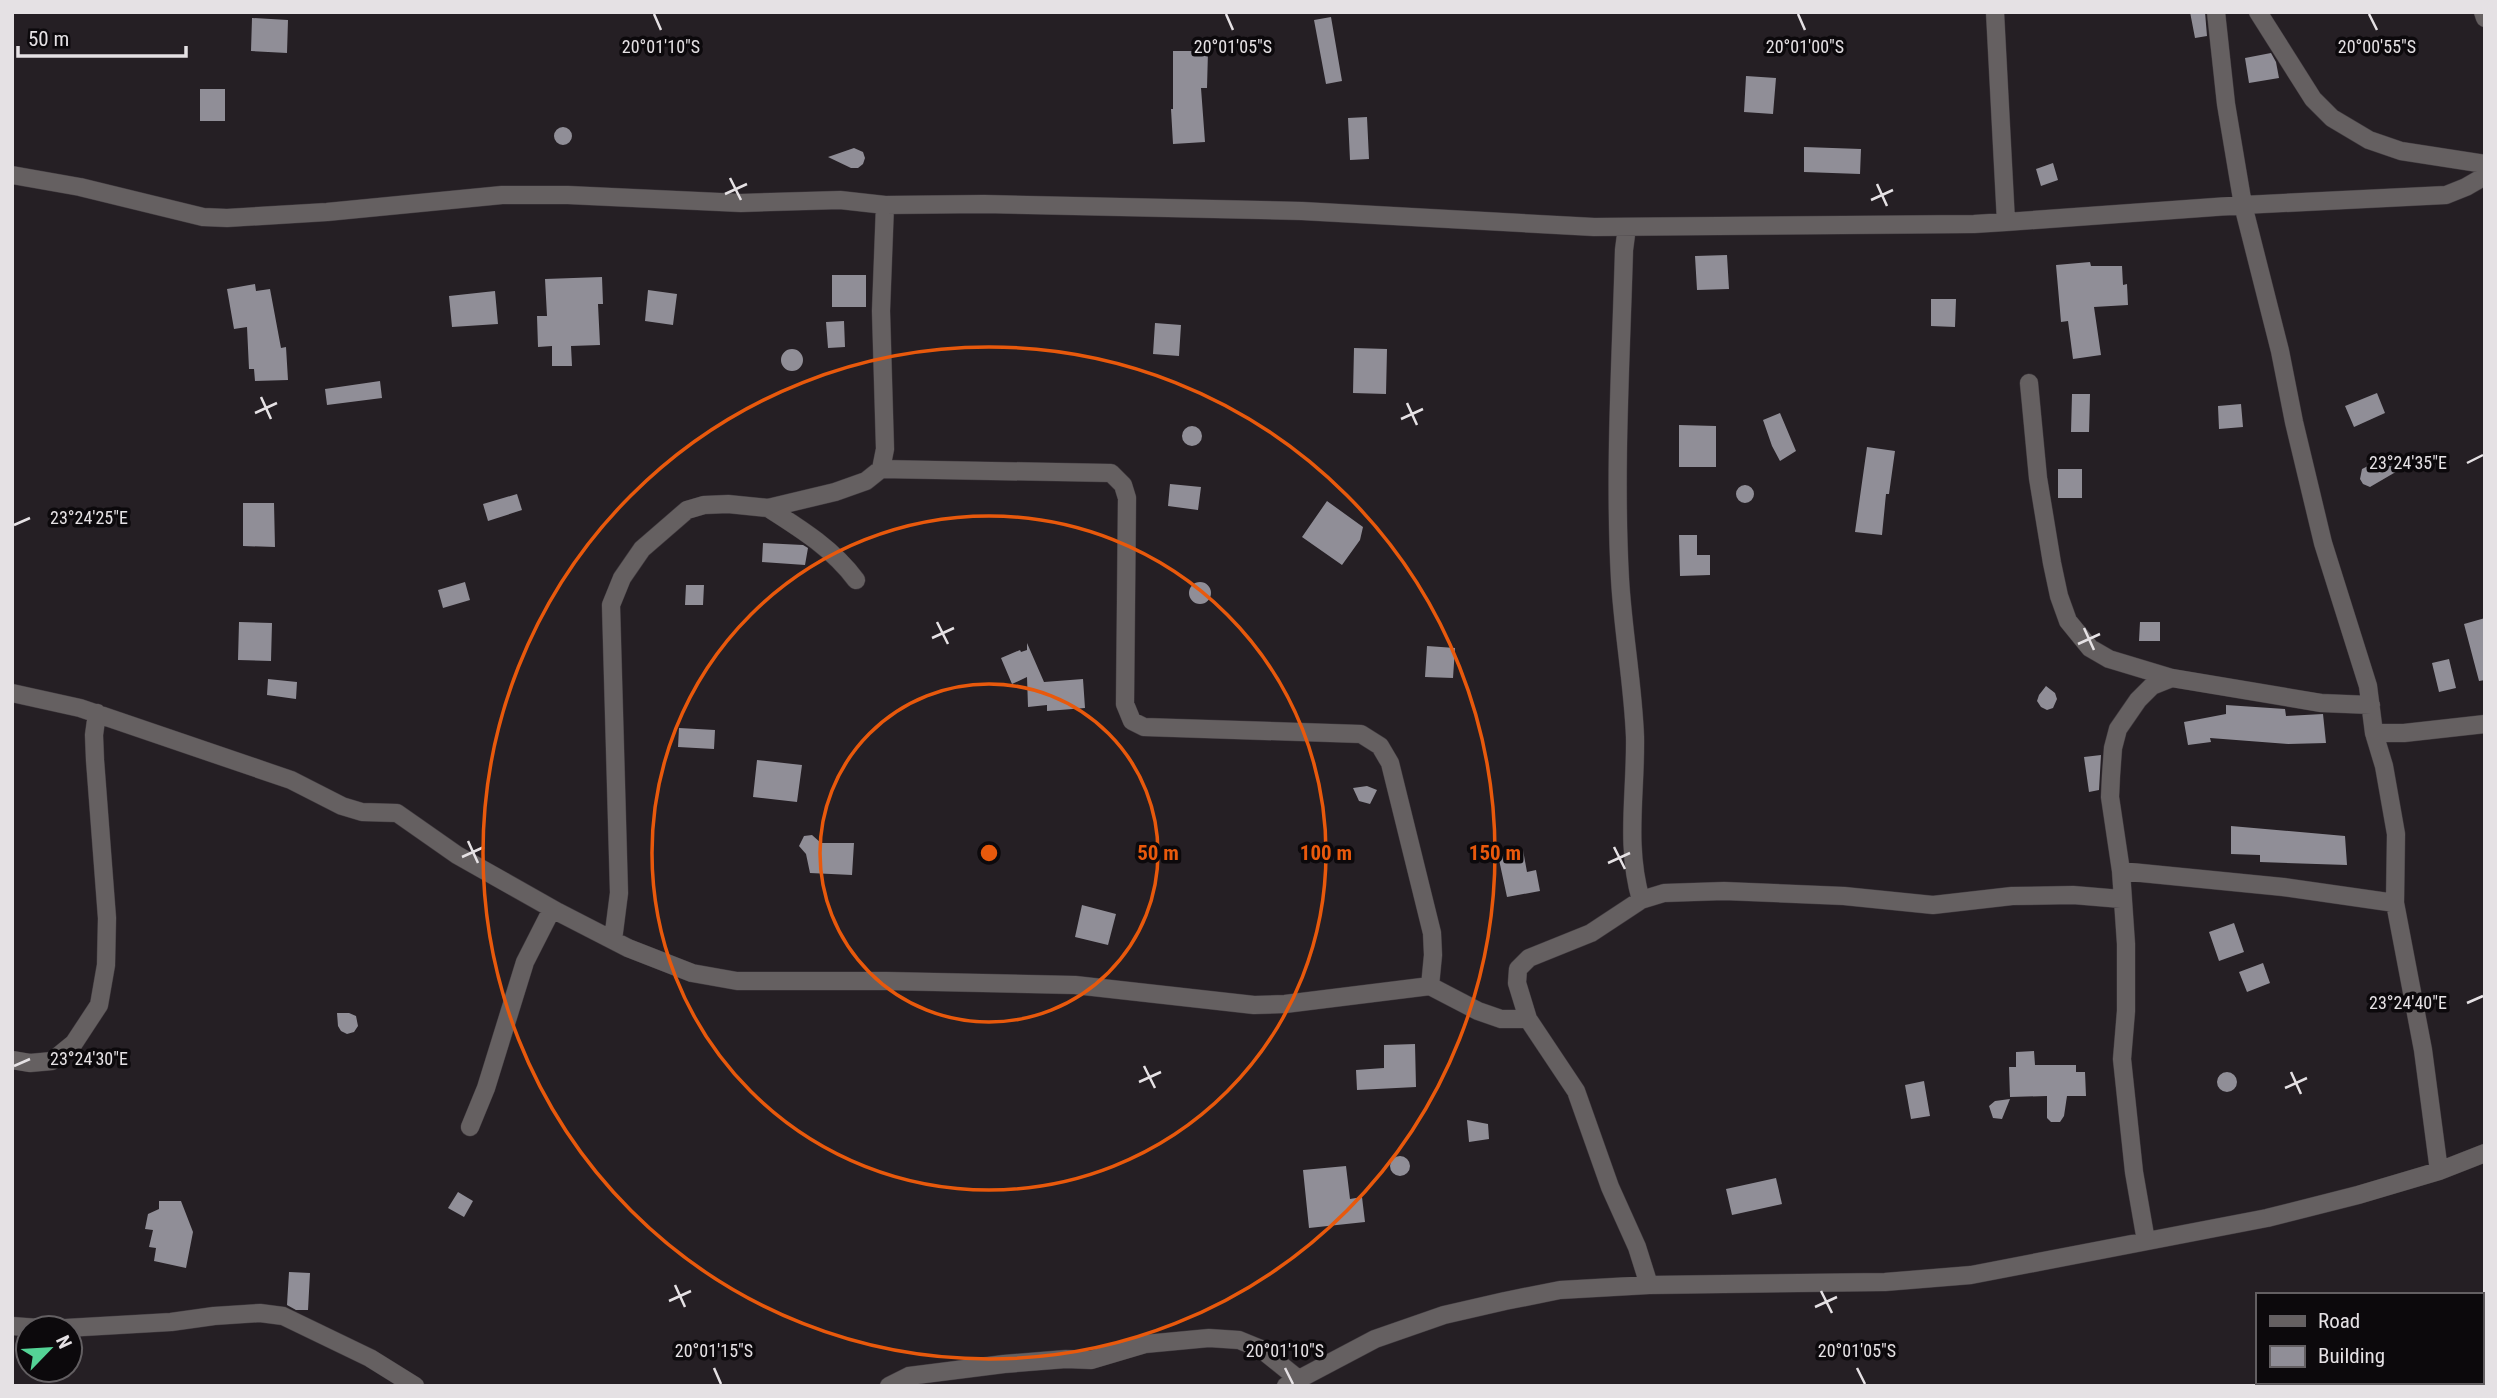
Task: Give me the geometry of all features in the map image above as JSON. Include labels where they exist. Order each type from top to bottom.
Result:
[{"type":"street","points":[[1994,12],[2006,222]]},
{"type":"street","points":[[2216,12],[2226,104],[2243,205],[2280,351],[2323,543],[2356,645],[2371,705],[2374,733],[2384,766],[2396,834],[2395,904],[2423,1051],[2440,1171]]},
{"type":"street","points":[[2258,12],[2313,99],[2332,118],[2369,140],[2401,151],[2485,164]]},
{"type":"street","points":[[2483,12],[2485,18]]},
{"type":"street","points":[[12,175],[80,187],[203,217],[327,212],[502,195],[568,195],[741,203],[840,200],[886,205],[984,204],[1302,211],[1594,228],[1938,226],[2243,205],[2446,195],[2485,176]]},
{"type":"street","points":[[612,940],[619,893],[611,605],[622,578],[642,549],[687,510],[704,505],[728,504],[768,508],[835,492],[866,481],[881,468],[885,449],[881,311],[886,205]]},
{"type":"street","points":[[1627,227],[1624,250],[1618,507],[1620,581],[1635,737],[1631,840],[1633,874],[1641,900]]},
{"type":"street","points":[[2029,383],[2038,478],[2059,596],[2068,621],[2090,648],[2109,659],[2172,678],[2321,703],[2371,705]]},
{"type":"street","points":[[881,468],[1111,473],[1123,485],[1127,498],[1125,704],[1132,721],[1144,727],[1361,734],[1380,746],[1390,763],[1430,924],[1433,955],[1430,986]]},
{"type":"street","points":[[768,508],[804,530],[842,562],[856,580]]},
{"type":"street","points":[[2146,1241],[2134,1172],[2122,1059],[2126,1011],[2126,944],[2121,871],[2110,797],[2113,748],[2118,729],[2152,685],[2172,678]]},
{"type":"street","points":[[12,693],[97,713],[291,780],[342,806],[362,812],[397,813],[457,855],[552,909],[612,940],[692,973],[737,981],[1075,985],[1254,1005],[1285,1004],[1430,986],[1478,1012],[1501,1019],[1528,1019]]},
{"type":"street","points":[[12,1060],[30,1063],[52,1061],[74,1044],[99,1005],[106,965],[107,918],[95,772],[94,735],[97,713]]},
{"type":"street","points":[[2374,733],[2404,733],[2485,724]]},
{"type":"street","points":[[2121,871],[2283,887],[2395,904]]},
{"type":"street","points":[[1649,1285],[1637,1247],[1609,1187],[1576,1091],[1528,1019],[1517,983],[1518,969],[1529,958],[1591,933],[1641,900],[1664,894],[1724,891],[1844,895],[1916,905],[2012,896],[2073,895],[2121,899]]},
{"type":"street","points":[[470,1127],[486,1088],[525,962],[552,909]]},
{"type":"street","points":[[889,1386],[909,1376],[1041,1361],[1091,1360],[1144,1344],[1209,1338],[1239,1340],[1261,1349],[1292,1382],[1375,1339],[1444,1315],[1560,1290],[1649,1285],[1885,1282],[1971,1275],[2267,1219],[2440,1171],[2485,1153]]},
{"type":"street","points":[[84,1327],[260,1313],[283,1316],[370,1358],[415,1386]]},
{"type":"building","points":[[2190,12],[2205,12],[2207,36],[2195,38]]},
{"type":"building","points":[[1331,17],[1342,81],[1326,84],[1314,20]]},
{"type":"building","points":[[252,18],[288,20],[287,53],[251,51]]},
{"type":"building","points":[[1173,51],[1208,51],[1207,88],[1201,88],[1205,142],[1173,144]]},
{"type":"building","points":[[2271,53],[2279,78],[2249,83],[2245,58]]},
{"type":"building","points":[[1746,76],[1776,78],[1773,114],[1744,112]]},
{"type":"building","points":[[200,89],[225,89],[225,121],[200,121]]},
{"type":"building","points":[[1367,117],[1369,159],[1350,160],[1348,118]]},
{"type":"building","points":[[559,127],[567,127],[572,136],[570,143],[559,145],[554,140],[554,132]]},
{"type":"building","points":[[1804,147],[1861,149],[1860,174],[1804,172]]},
{"type":"building","points":[[854,148],[863,152],[865,158],[858,168],[851,168],[828,157]]},
{"type":"building","points":[[2053,163],[2058,180],[2041,186],[2036,169]]},
{"type":"building","points":[[1727,255],[1729,289],[1697,290],[1695,256]]},
{"type":"building","points":[[2090,262],[2091,266],[2122,266],[2123,285],[2127,284],[2128,305],[2094,307],[2101,355],[2073,359],[2068,321],[2061,322],[2056,265]]},
{"type":"building","points":[[832,275],[866,275],[866,307],[832,307]]},
{"type":"building","points":[[602,277],[603,304],[598,304],[600,345],[571,346],[572,366],[552,366],[552,346],[538,347],[537,316],[547,316],[545,279]]},
{"type":"building","points":[[255,284],[256,291],[270,289],[281,348],[286,347],[288,380],[255,381],[254,369],[249,369],[247,327],[234,329],[227,289]]},
{"type":"building","points":[[648,290],[677,294],[673,325],[645,321]]},
{"type":"building","points":[[495,291],[498,324],[452,327],[449,296]]},
{"type":"building","points":[[1931,299],[1956,299],[1955,327],[1931,326]]},
{"type":"building","points":[[844,321],[845,347],[828,348],[826,322]]},
{"type":"building","points":[[1155,323],[1181,325],[1179,356],[1153,354]]},
{"type":"building","points":[[1354,348],[1387,349],[1386,394],[1353,393]]},
{"type":"building","points":[[792,349],[800,352],[803,360],[800,368],[792,371],[784,368],[781,360],[784,352]]},
{"type":"building","points":[[380,381],[382,398],[327,405],[325,389]]},
{"type":"building","points":[[2377,393],[2385,413],[2354,427],[2345,406]]},
{"type":"building","points":[[2072,394],[2090,394],[2089,432],[2071,432]]},
{"type":"building","points":[[2241,404],[2243,427],[2219,429],[2218,406]]},
{"type":"building","points":[[1780,413],[1796,451],[1780,461],[1763,420]]},
{"type":"building","points":[[1679,425],[1716,426],[1716,467],[1679,467]]},
{"type":"building","points":[[1188,426],[1196,426],[1202,436],[1196,446],[1188,446],[1182,440],[1182,432]]},
{"type":"building","points":[[1867,447],[1895,451],[1889,494],[1886,494],[1882,535],[1855,532]]},
{"type":"building","points":[[2368,466],[2406,466],[2370,487],[2360,479],[2362,469]]},
{"type":"building","points":[[2058,469],[2082,469],[2082,498],[2058,498]]},
{"type":"building","points":[[1170,484],[1201,487],[1198,510],[1168,506]]},
{"type":"building","points":[[1741,485],[1749,485],[1754,494],[1752,501],[1741,503],[1736,498],[1736,490]]},
{"type":"building","points":[[517,494],[522,510],[488,521],[483,504]]},
{"type":"building","points":[[1327,501],[1363,527],[1360,540],[1342,565],[1302,537]]},
{"type":"building","points":[[243,503],[274,503],[275,547],[243,546]]},
{"type":"building","points":[[1679,535],[1697,535],[1697,555],[1710,555],[1710,575],[1680,576]]},
{"type":"building","points":[[763,543],[803,545],[808,548],[805,565],[762,562]]},
{"type":"building","points":[[465,582],[470,600],[443,608],[438,590]]},
{"type":"building","points":[[1200,582],[1208,585],[1211,593],[1208,601],[1200,604],[1192,601],[1189,593],[1192,585]]},
{"type":"building","points":[[686,585],[704,585],[703,605],[685,605]]},
{"type":"building","points":[[2485,618],[2485,680],[2479,681],[2464,624]]},
{"type":"building","points":[[239,622],[272,623],[271,661],[238,660]]},
{"type":"building","points":[[2140,622],[2160,622],[2160,641],[2139,641]]},
{"type":"building","points":[[1027,643],[1044,682],[1083,679],[1085,708],[1047,711],[1047,705],[1028,707],[1027,677],[1012,684],[1001,658],[1027,650]]},
{"type":"building","points":[[1427,646],[1455,648],[1453,678],[1425,677]]},
{"type":"building","points":[[2449,659],[2456,688],[2439,692],[2432,663]]},
{"type":"building","points":[[268,679],[297,682],[296,699],[267,695]]},
{"type":"building","points":[[2046,686],[2055,693],[2057,699],[2053,708],[2047,710],[2037,701]]},
{"type":"building","points":[[2226,705],[2285,709],[2286,716],[2323,714],[2326,743],[2288,744],[2210,738],[2211,742],[2188,745],[2184,722],[2226,714]]},
{"type":"building","points":[[679,728],[715,730],[714,749],[678,747]]},
{"type":"building","points":[[2101,755],[2099,790],[2089,792],[2084,757]]},
{"type":"building","points":[[757,760],[802,765],[797,802],[753,797]]},
{"type":"building","points":[[1367,786],[1377,790],[1370,804],[1359,801],[1353,788]]},
{"type":"building","points":[[2231,826],[2345,836],[2347,865],[2260,862],[2260,855],[2231,854]]},
{"type":"building","points":[[812,835],[821,843],[854,843],[852,875],[810,873],[806,854],[799,846],[804,836]]},
{"type":"building","points":[[1523,850],[1527,872],[1536,870],[1540,891],[1507,897],[1498,855]]},
{"type":"building","points":[[1082,905],[1116,914],[1108,945],[1075,937]]},
{"type":"building","points":[[2234,923],[2244,952],[2219,961],[2209,932]]},
{"type":"building","points":[[2263,963],[2270,983],[2247,992],[2239,972]]},
{"type":"building","points":[[337,1013],[356,1016],[358,1026],[354,1032],[347,1034],[341,1031]]},
{"type":"building","points":[[1415,1044],[1416,1087],[1357,1090],[1356,1070],[1384,1068],[1384,1045]]},
{"type":"building","points":[[2034,1051],[2035,1065],[2076,1065],[2076,1072],[2085,1072],[2086,1096],[2067,1096],[2064,1116],[2060,1122],[2051,1122],[2047,1118],[2047,1096],[2010,1097],[2009,1067],[2016,1067],[2016,1052]]},
{"type":"building","points":[[2227,1072],[2234,1075],[2237,1082],[2234,1089],[2227,1092],[2220,1089],[2217,1082],[2220,1075]]},
{"type":"building","points":[[1924,1081],[1930,1116],[1911,1119],[1905,1085]]},
{"type":"building","points":[[2010,1099],[2002,1119],[1993,1118],[1989,1106],[1995,1101]]},
{"type":"building","points":[[1467,1120],[1488,1124],[1489,1139],[1469,1142]]},
{"type":"building","points":[[1400,1156],[1407,1159],[1410,1166],[1407,1173],[1400,1176],[1393,1173],[1390,1166],[1393,1159]]},
{"type":"building","points":[[1346,1166],[1350,1199],[1362,1197],[1365,1222],[1309,1228],[1303,1170]]},
{"type":"building","points":[[1776,1178],[1782,1204],[1732,1215],[1726,1189]]},
{"type":"building","points":[[458,1192],[473,1201],[464,1217],[448,1208]]},
{"type":"building","points":[[159,1201],[181,1201],[193,1232],[186,1268],[154,1261],[156,1248],[149,1247],[153,1230],[145,1229],[148,1214],[159,1209]]},
{"type":"building","points":[[289,1272],[310,1273],[308,1310],[296,1310],[287,1305]]}]
